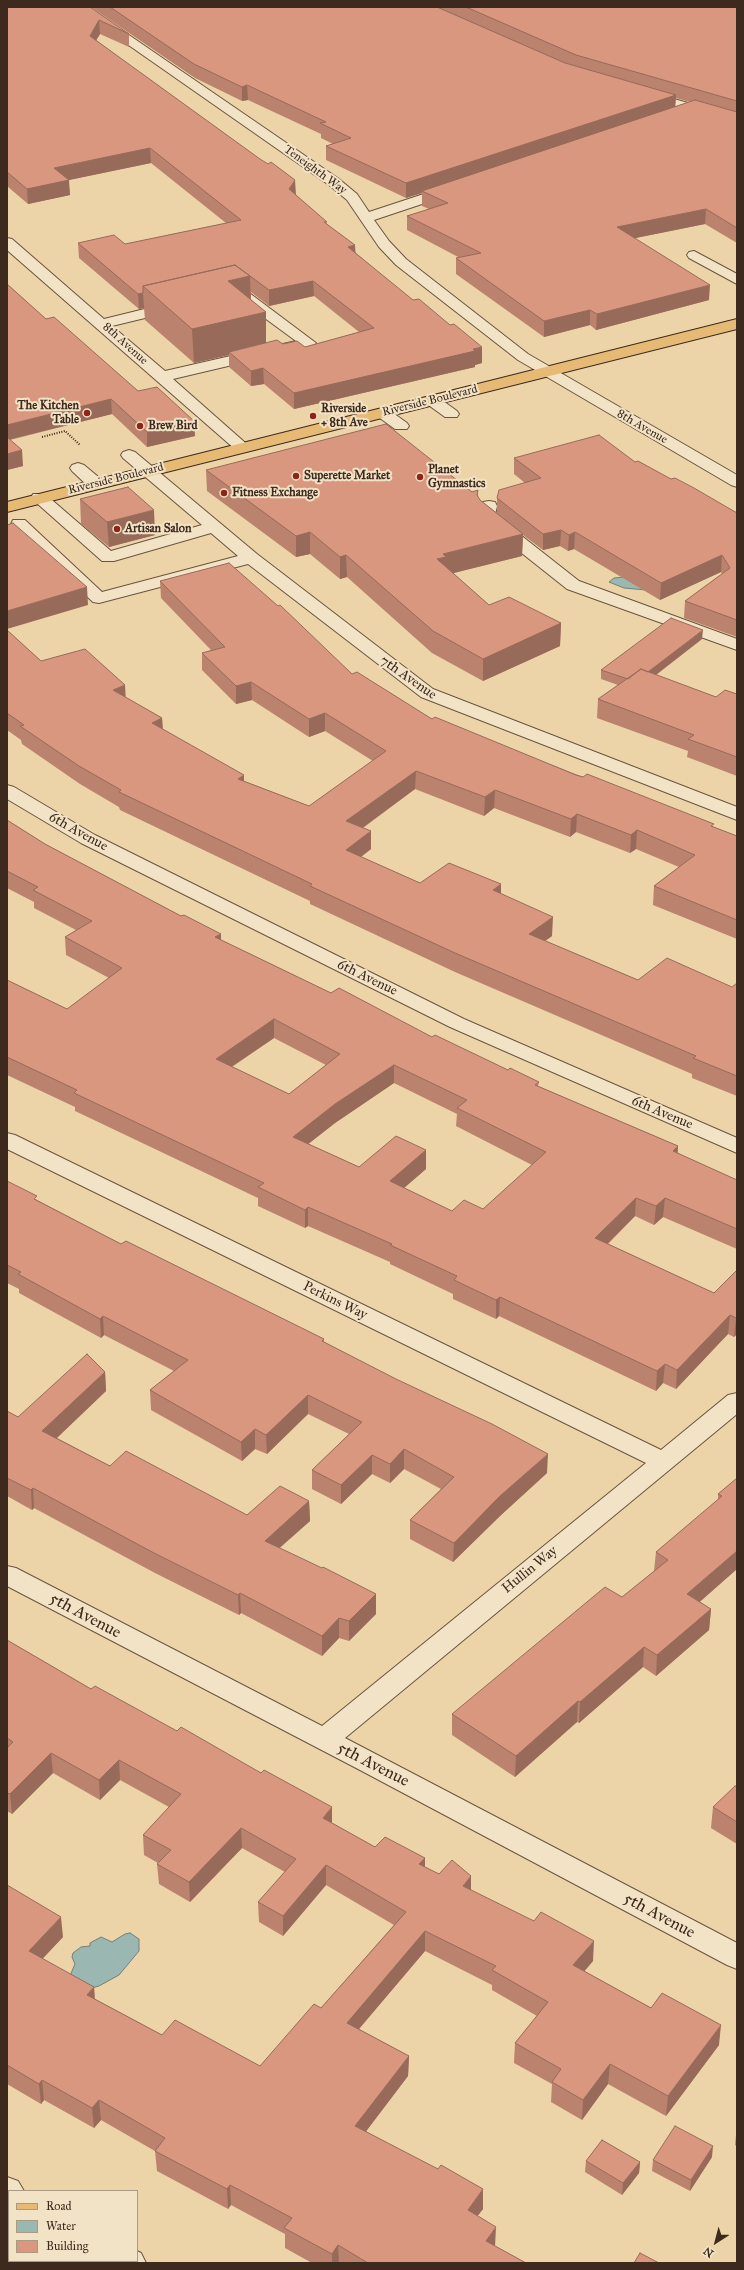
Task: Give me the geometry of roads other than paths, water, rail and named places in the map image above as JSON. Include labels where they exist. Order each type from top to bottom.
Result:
[{"type":"main road","name":"Riverside Boulevard","points":[[7,507],[242,446],[433,401],[737,324]]},
{"type":"street","name":"Teneighth Way","points":[[80,7],[334,182],[352,197],[368,217],[384,244],[401,262],[486,330],[546,372]]},
{"type":"street","points":[[634,92],[737,121]]},
{"type":"street","points":[[667,117],[693,108]]},
{"type":"street","points":[[368,217],[464,186]]},
{"type":"street","name":"8th Avenue","points":[[7,242],[242,446]]},
{"type":"street","points":[[694,255],[737,280]]},
{"type":"street","points":[[162,377],[308,343],[239,292],[208,299]]},
{"type":"street","points":[[102,324],[186,304]]},
{"type":"street","name":"8th Avenue","points":[[546,372],[737,482]]},
{"type":"street","points":[[433,401],[451,414]]},
{"type":"street","points":[[383,413],[401,426]]},
{"type":"street","name":"7th Avenue","points":[[129,455],[252,558],[427,694],[737,814]]},
{"type":"street","points":[[78,468],[96,484]]},
{"type":"street","points":[[39,498],[108,557],[215,528]]},
{"type":"street","points":[[488,506],[486,516],[573,585],[737,644]]},
{"type":"street","points":[[19,524],[99,598],[252,558]]},
{"type":"street","name":"6th Avenue","points":[[7,791],[88,839],[457,1022],[737,1146]]},
{"type":"street","name":"Perkins Way","points":[[7,1140],[663,1461]]},
{"type":"street","name":"Hullin Way","points":[[324,1740],[737,1401]]},
{"type":"street","name":"5th Avenue","points":[[7,1574],[737,1957]]},
{"type":"water","points":[[624,577],[646,590],[624,588],[609,582],[614,578]]},
{"type":"water","points":[[130,1933],[139,1939],[139,1951],[119,1975],[99,1986],[85,1990],[69,1978],[75,1964],[72,1957],[73,1953],[81,1947],[90,1946],[90,1943],[101,1937],[112,1942],[125,1934]]},
{"type":"place","name":"The Kitchen Table","points":[[87,413]]},
{"type":"place","name":"Riverside + 8th Ave","points":[[313,416]]},
{"type":"place","name":"Brew Bird","points":[[140,426]]},
{"type":"place","name":"Superette Market","points":[[296,476]]},
{"type":"place","name":"Planet Gymnastics","points":[[420,477]]},
{"type":"place","name":"Fitness Exchange","points":[[224,493]]},
{"type":"place","name":"Artisan Salon","points":[[117,529]]}]
